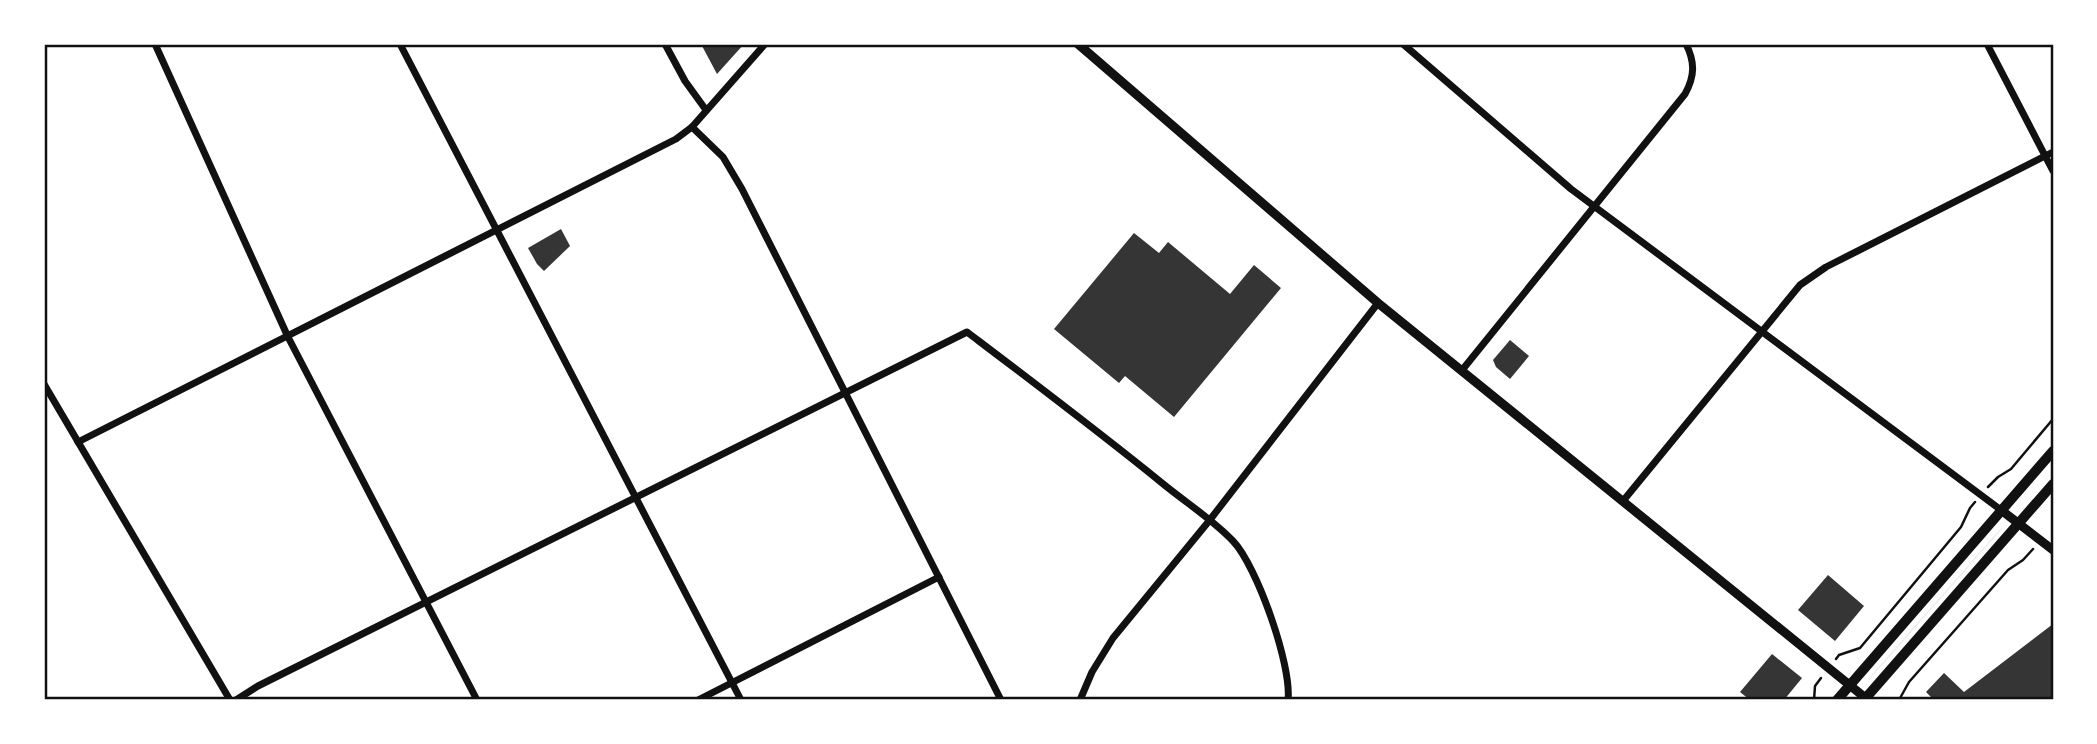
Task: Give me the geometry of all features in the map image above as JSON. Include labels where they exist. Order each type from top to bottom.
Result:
[{"type":"main road","points":[[1837,700],[2053,451]]},
{"type":"main road","points":[[1866,700],[2053,484]]},
{"type":"street","points":[[155,44],[288,337],[477,700]]},
{"type":"street","points":[[400,44],[741,700]]},
{"type":"street","points":[[665,44],[694,96],[706,110]]},
{"type":"street","points":[[78,442],[676,139],[692,127],[765,44]]},
{"type":"street","points":[[1078,44],[1378,303],[1463,369],[1866,700]]},
{"type":"street","points":[[1404,44],[1594,207],[2053,550]]},
{"type":"street","points":[[1463,369],[1679,104],[1693,75],[1693,61],[1686,44]]},
{"type":"street","points":[[1987,44],[2053,171]]},
{"type":"street","points":[[692,127],[723,157],[742,189],[1001,700]]},
{"type":"street","points":[[1623,501],[1800,285],[1826,267],[2053,152]]},
{"type":"street","points":[[1080,700],[1092,672],[1113,638],[1209,521],[1378,303]]},
{"type":"street","points":[[44,384],[233,700],[967,332],[1128,455],[1233,541],[1249,566],[1286,663],[1288,700]]},
{"type":"street","points":[[698,700],[939,577]]},
{"type":"path","points":[[1814,700],[1815,686],[1828,667],[1839,655],[1860,648],[1961,527],[1970,508],[1998,477],[2011,469],[2053,419]]},
{"type":"path","points":[[1899,700],[1909,682],[1999,580],[2041,540]]},
{"type":"shaded area","points":[[2002,529],[1869,680],[1868,679]]},
{"type":"building","points":[[701,44],[744,44],[717,74]]},
{"type":"building","points":[[561,229],[570,246],[544,271],[528,248]]},
{"type":"building","points":[[1134,233],[1159,253],[1168,242],[1230,294],[1254,265],[1281,288],[1174,417],[1125,376],[1119,383],[1054,329]]},
{"type":"building","points":[[1510,340],[1529,356],[1510,379],[1496,367],[1493,360]]},
{"type":"building","points":[[1828,575],[1864,606],[1835,641],[1798,610]]},
{"type":"building","points":[[2053,624],[2053,700],[1934,700],[1926,692],[1944,673],[1964,692]]},
{"type":"building","points":[[1772,654],[1802,678],[1784,700],[1750,700],[1740,692]]}]
